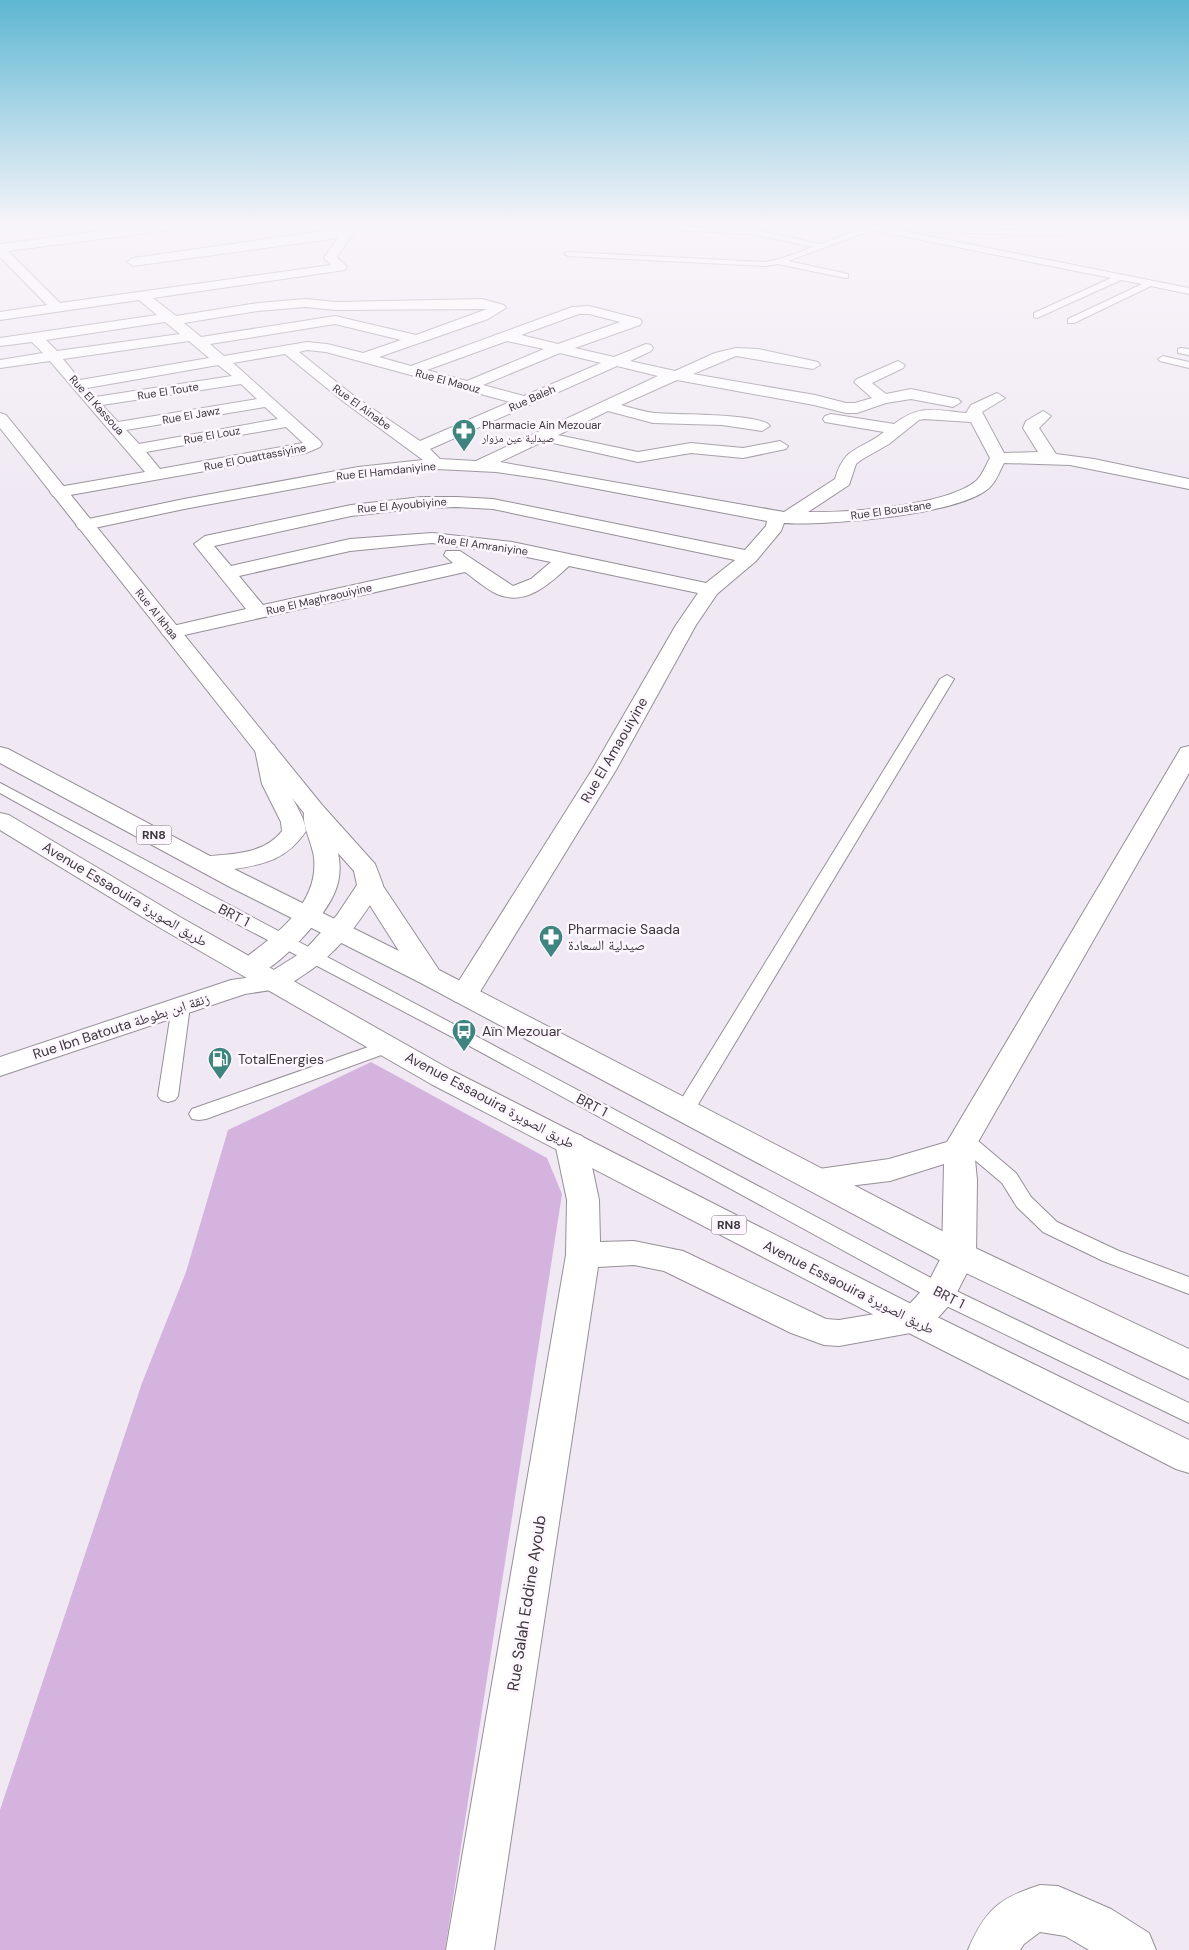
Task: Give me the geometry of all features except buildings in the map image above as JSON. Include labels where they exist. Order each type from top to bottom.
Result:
[{"type":"street","name":"Rue El Ouattassiyine","points":[[58,492],[306,448],[314,444],[266,402],[244,379],[169,317]]},
{"type":"street","points":[[0,342],[187,317]]},
{"type":"street","points":[[363,358],[475,317]]},
{"type":"street","points":[[412,371],[556,317]]},
{"type":"street","points":[[468,386],[557,349],[635,322],[613,317]]},
{"type":"street","points":[[0,364],[335,320],[416,339]]},
{"type":"street","points":[[506,336],[677,376],[815,400],[840,413],[898,430]]},
{"type":"street","name":"Rue El Kassoua","points":[[35,337],[55,356],[76,385],[136,449],[156,475]]},
{"type":"street","name":"Rue El Maouz","points":[[76,385],[286,348],[313,346],[524,401]]},
{"type":"street","name":"Rue El Ainabe","points":[[286,348],[349,399],[419,448],[437,464]]},
{"type":"street","name":"Rue Baleh","points":[[419,448],[646,348]]},
{"type":"street","points":[[479,466],[661,380],[677,376],[735,352],[813,365]]},
{"type":"street","points":[[883,398],[862,382],[898,365]]},
{"type":"street","name":"Rue El Toute","points":[[92,402],[244,379]]},
{"type":"street","points":[[661,380],[718,392],[782,410]]},
{"type":"street","points":[[813,416],[840,413],[883,398],[916,395],[977,413],[998,458],[1050,458],[1189,484]]},
{"type":"street","points":[[782,517],[843,480],[848,463],[855,456],[920,414],[977,413],[997,398]]},
{"type":"street","name":"Rue El Jawz","points":[[116,428],[266,402]]},
{"type":"street","points":[[607,406],[653,418],[722,420],[762,426]]},
{"type":"street","points":[[1043,416],[1032,424],[1031,428],[1050,458]]},
{"type":"street","name":"Rue Al Ikhaa","points":[[0,418],[314,810],[366,869],[370,885],[429,976]]},
{"type":"street","name":"Rue El Louz","points":[[136,449],[288,422]]},
{"type":"street","points":[[542,436],[638,456],[690,448],[743,452],[780,446]]},
{"type":"street","name":"Rue El Boustane","points":[[782,517],[836,518],[938,503],[984,484],[998,458]]},
{"type":"street","name":"Rue El Hamdaniyine","points":[[85,525],[293,502],[368,471],[437,464],[479,466],[544,474],[782,517]]},
{"type":"street","points":[[512,548],[566,519],[606,486]]},
{"type":"street","name":"Rue El Ayoubiyine","points":[[259,613],[203,544],[293,502],[334,513],[380,505],[456,501],[493,504],[749,558]]},
{"type":"street","points":[[334,513],[367,543]]},
{"type":"street","name":"Rue El Amaouiyine","points":[[464,995],[604,770],[686,625],[710,590],[749,558],[782,517]]},
{"type":"street","points":[[432,538],[467,566],[504,590],[513,592],[536,584],[565,559]]},
{"type":"street","name":"Rue El Amraniyine","points":[[227,573],[350,545],[432,538],[512,548],[710,590]]},
{"type":"street","name":"Rue El Maghraouiyine","points":[[172,632],[467,566]]},
{"type":"street","points":[[209,864],[254,858],[274,851],[288,842],[294,831],[293,822],[274,784],[266,750]]},
{"type":"street","points":[[583,1255],[634,1253],[671,1260],[803,1324],[824,1332],[839,1333],[915,1321],[940,1293],[959,1255],[961,1145],[1189,752]]},
{"type":"street","name":"RN8","points":[[0,754],[338,932],[429,976],[684,1111],[816,1178],[959,1255],[1189,1365]]},
{"type":"street","name":"Rue Al Ikhaa","points":[[255,979],[285,941],[308,916],[326,880],[326,855],[314,810]]},
{"type":"street","name":"Avenue Essaouira طريق الصويرة","points":[[0,820],[171,923],[255,979],[388,1046],[441,1077],[915,1321],[1189,1458]]},
{"type":"street","points":[[255,979],[314,957],[338,932],[370,885]]},
{"type":"street","name":"Rue Ibn Batouta زنقة ابن بطوطة","points":[[0,1067],[255,979]]},
{"type":"street","name":"Rue Salah Eddine Ayoub","points":[[470,1950],[583,1255],[583,1200],[571,1143]]},
{"type":"street","points":[[816,1178],[890,1170],[961,1145]]},
{"type":"street","points":[[992,1950],[1000,1934],[1029,1910],[1049,1907],[1081,1918],[1132,1950]]},
{"type":"lane","points":[[1071,321],[1080,317]]},
{"type":"lane","points":[[1163,359],[1189,365]]},
{"type":"lane","points":[[684,1111],[947,679]]},
{"type":"lane","name":"BRT 1","points":[[0,787],[207,901],[285,941],[940,1293],[1189,1414]]},
{"type":"lane","points":[[168,1096],[181,1006]]},
{"type":"lane","points":[[200,1114],[388,1046]]},
{"type":"lane","points":[[961,1145],[1009,1178],[1024,1202],[1050,1227],[1111,1256],[1189,1286]]},
{"type":"shaded area","points":[[371,1062],[547,1158],[562,1194],[445,1950],[0,1950],[0,1810],[142,1383],[186,1272],[228,1130]]},
{"type":"place","name":"Pharmacie Ain Mezouar صيدلية عين مزوار","points":[[464,452]]},
{"type":"place","name":"Pharmacie Saada صيدلية السعادة","points":[[551,958]]},
{"type":"place","name":"Aïn Mezouar","points":[[464,1052]]},
{"type":"place","name":"TotalEnergies","points":[[220,1080]]}]
